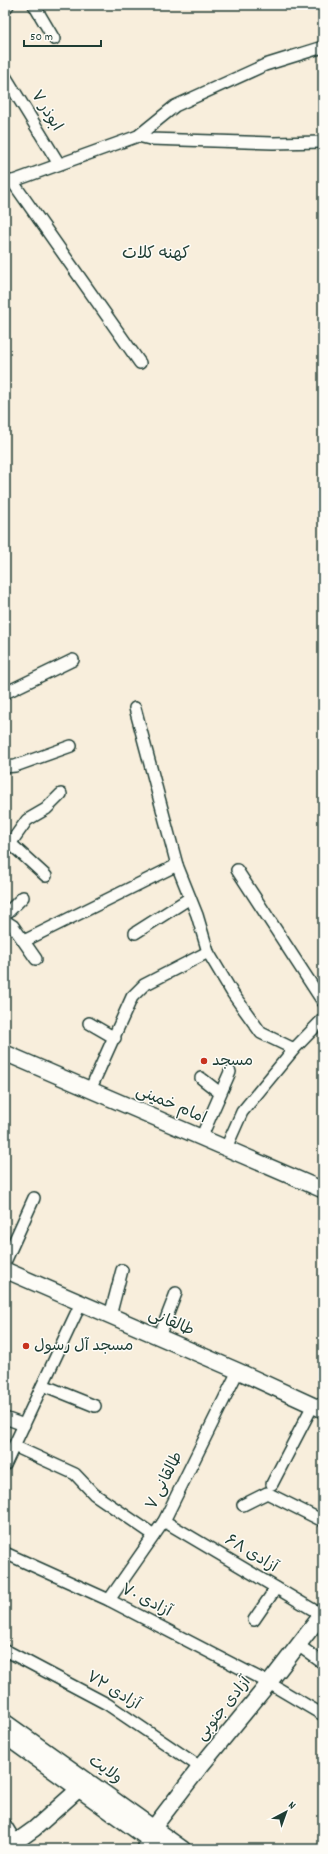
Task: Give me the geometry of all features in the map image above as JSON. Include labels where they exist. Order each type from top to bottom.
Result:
[{"type":"main road","name":"امام خمینی","points":[[5,1053],[201,1138],[322,1187]]},
{"type":"main road","name":"طالقانی","points":[[5,1270],[318,1407]]},
{"type":"main road","name":"آزادی جنوبی","points":[[149,1839],[200,1767],[269,1683],[322,1614]]},
{"type":"main road","name":"ولایت","points":[[5,1722],[149,1839],[183,1849]]},
{"type":"main road","name":"ولایت","points":[[5,1736],[80,1788],[162,1849]]},
{"type":"main road","points":[[11,1845],[34,1829],[80,1788]]},
{"type":"street","points":[[34,5],[54,39]]},
{"type":"street","points":[[140,363],[8,183],[138,136],[175,106],[265,65],[323,47]]},
{"type":"street","name":"ابوذر ۷","points":[[5,76],[59,164]]},
{"type":"street","points":[[138,136],[150,139],[273,143],[323,142]]},
{"type":"street","points":[[5,693],[73,660]]},
{"type":"street","points":[[135,708],[177,864],[208,952],[233,994],[262,1033],[294,1049]]},
{"type":"street","points":[[5,768],[15,766],[71,746]]},
{"type":"street","points":[[46,876],[8,847],[27,820],[46,808],[61,794]]},
{"type":"street","points":[[24,941],[177,864]]},
{"type":"street","points":[[237,870],[323,1002]]},
{"type":"street","points":[[5,915],[23,897]]},
{"type":"street","points":[[135,933],[190,898]]},
{"type":"street","points":[[5,921],[13,926],[36,959]]},
{"type":"street","points":[[90,1090],[115,1038],[132,997],[144,985],[208,952]]},
{"type":"street","points":[[226,1148],[242,1112],[294,1049],[323,1019]]},
{"type":"street","points":[[89,1023],[115,1038]]},
{"type":"street","points":[[201,1138],[230,1072]]},
{"type":"street","points":[[201,1078],[220,1093]]},
{"type":"street","points":[[5,1262],[34,1198]]},
{"type":"street","points":[[110,1316],[122,1270]]},
{"type":"street","points":[[159,1337],[176,1293]]},
{"type":"street","points":[[5,1465],[81,1303]]},
{"type":"street","name":"طالقانی ۷","points":[[110,1600],[164,1521],[238,1371]]},
{"type":"street","points":[[43,1385],[96,1406]]},
{"type":"street","points":[[272,1484],[318,1407]]},
{"type":"street","points":[[5,1418],[24,1425]]},
{"type":"street","points":[[14,1446],[75,1474],[94,1494],[154,1535]]},
{"type":"street","points":[[243,1506],[267,1493],[323,1521]]},
{"type":"street","name":"آزادی ۶۸","points":[[164,1521],[322,1614]]},
{"type":"street","name":"آزادی ۷۰","points":[[5,1553],[110,1600],[269,1683],[323,1715]]},
{"type":"street","points":[[254,1620],[276,1588]]},
{"type":"street","points":[[298,1645],[323,1663]]},
{"type":"street","name":"آزادی ۷۲","points":[[5,1650],[107,1704],[200,1767]]},
{"type":"street","points":[[5,1824],[11,1845]]},
{"type":"place","name":"مسجد","points":[[204,1061]]},
{"type":"place","name":"مسجد آل رسول","points":[[26,1346]]},
{"type":"district","name":"کهنه کلات","points":[[156,255]]}]
